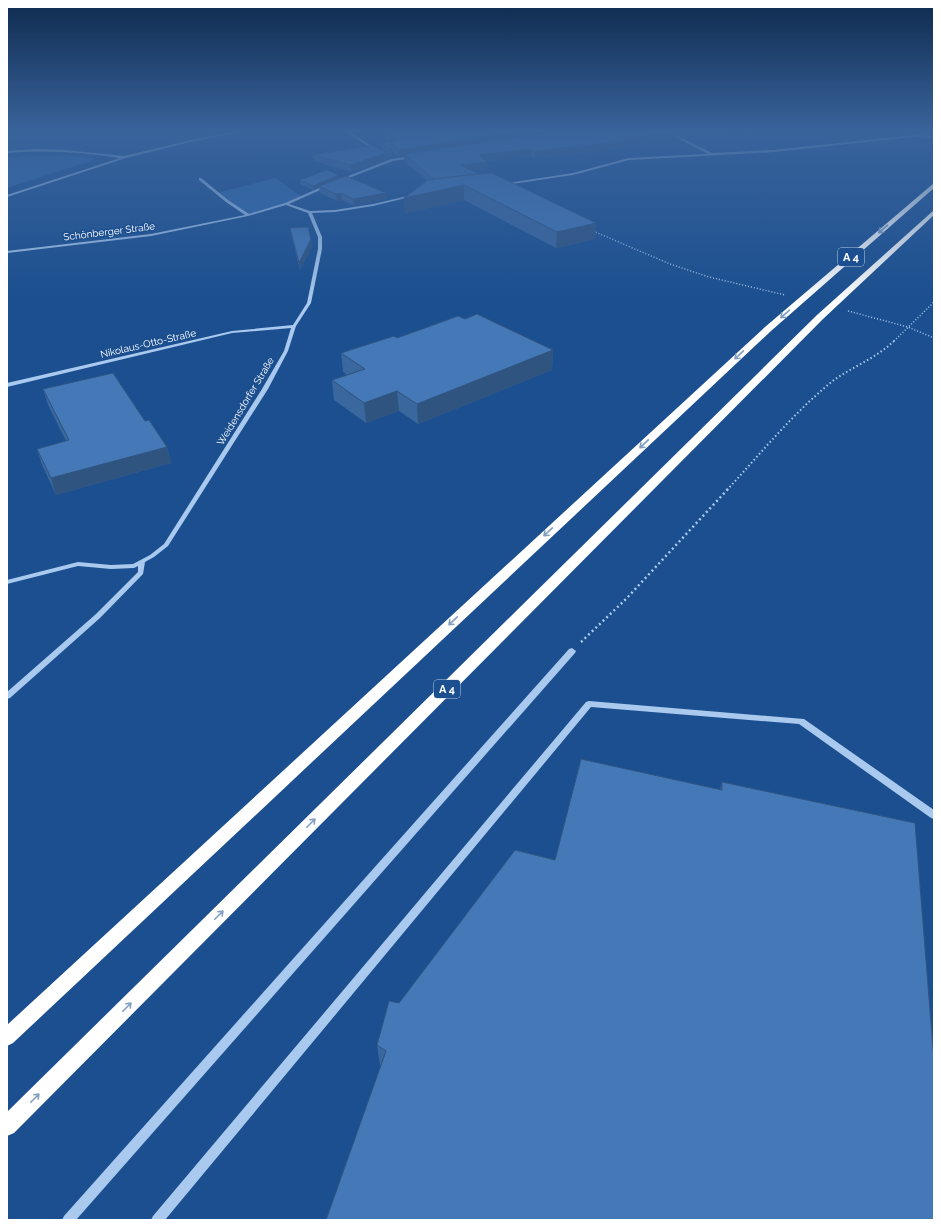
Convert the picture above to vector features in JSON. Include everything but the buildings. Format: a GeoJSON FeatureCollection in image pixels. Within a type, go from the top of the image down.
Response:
{"type":"FeatureCollection","features":[{"type":"Feature","properties":{"kind":"highway","name":"A 4"},"geometry":{"type":"LineString","coordinates":[[7,1037],[762,334],[930,188]]}},
{"type":"Feature","properties":{"kind":"highway","name":"A 4"},"geometry":{"type":"LineString","coordinates":[[7,1126],[820,317],[934,212]]}},
{"type":"Feature","properties":{"kind":"street"},"geometry":{"type":"LineString","coordinates":[[7,196],[30,188]]}},
{"type":"Feature","properties":{"kind":"street"},"geometry":{"type":"LineString","coordinates":[[211,188],[248,215]]}},
{"type":"Feature","properties":{"kind":"street","name":"Schönberger Straße"},"geometry":{"type":"LineString","coordinates":[[7,252],[151,235],[248,215],[286,204],[322,188]]}},
{"type":"Feature","properties":{"kind":"street"},"geometry":{"type":"LineString","coordinates":[[286,204],[310,212],[355,209],[415,195]]}},
{"type":"Feature","properties":{"kind":"street","name":"Weidensdorfer Straße"},"geometry":{"type":"LineString","coordinates":[[142,562],[166,545],[265,390],[286,351],[294,326],[309,303],[320,249],[320,237],[310,212]]}},
{"type":"Feature","properties":{"kind":"street","name":"Nikolaus-Otto-Straße"},"geometry":{"type":"LineString","coordinates":[[7,385],[232,332],[294,326]]}},
{"type":"Feature","properties":{"kind":"street"},"geometry":{"type":"LineString","coordinates":[[7,582],[78,564],[111,567],[134,566],[142,562]]}},
{"type":"Feature","properties":{"kind":"street"},"geometry":{"type":"LineString","coordinates":[[7,696],[98,616],[141,573],[142,562]]}},
{"type":"Feature","properties":{"kind":"street"},"geometry":{"type":"LineString","coordinates":[[68,1220],[572,651]]}},
{"type":"Feature","properties":{"kind":"street"},"geometry":{"type":"LineString","coordinates":[[157,1220],[589,704],[801,721],[934,815]]}},
{"type":"Feature","properties":{"kind":"path"},"geometry":{"type":"LineString","coordinates":[[591,230],[670,264],[709,277],[756,288]]}},
{"type":"Feature","properties":{"kind":"path"},"geometry":{"type":"LineString","coordinates":[[572,651],[626,599],[807,404],[835,380],[887,348],[934,302]]}},
{"type":"Feature","properties":{"kind":"path"},"geometry":{"type":"LineString","coordinates":[[882,319],[908,327],[934,338]]}},
{"type":"Feature","properties":{"kind":"shaded area"},"geometry":{"type":"Polygon","coordinates":[[[236,188],[290,188],[302,197],[286,204],[248,215],[218,193],[236,188]]]}}]}
